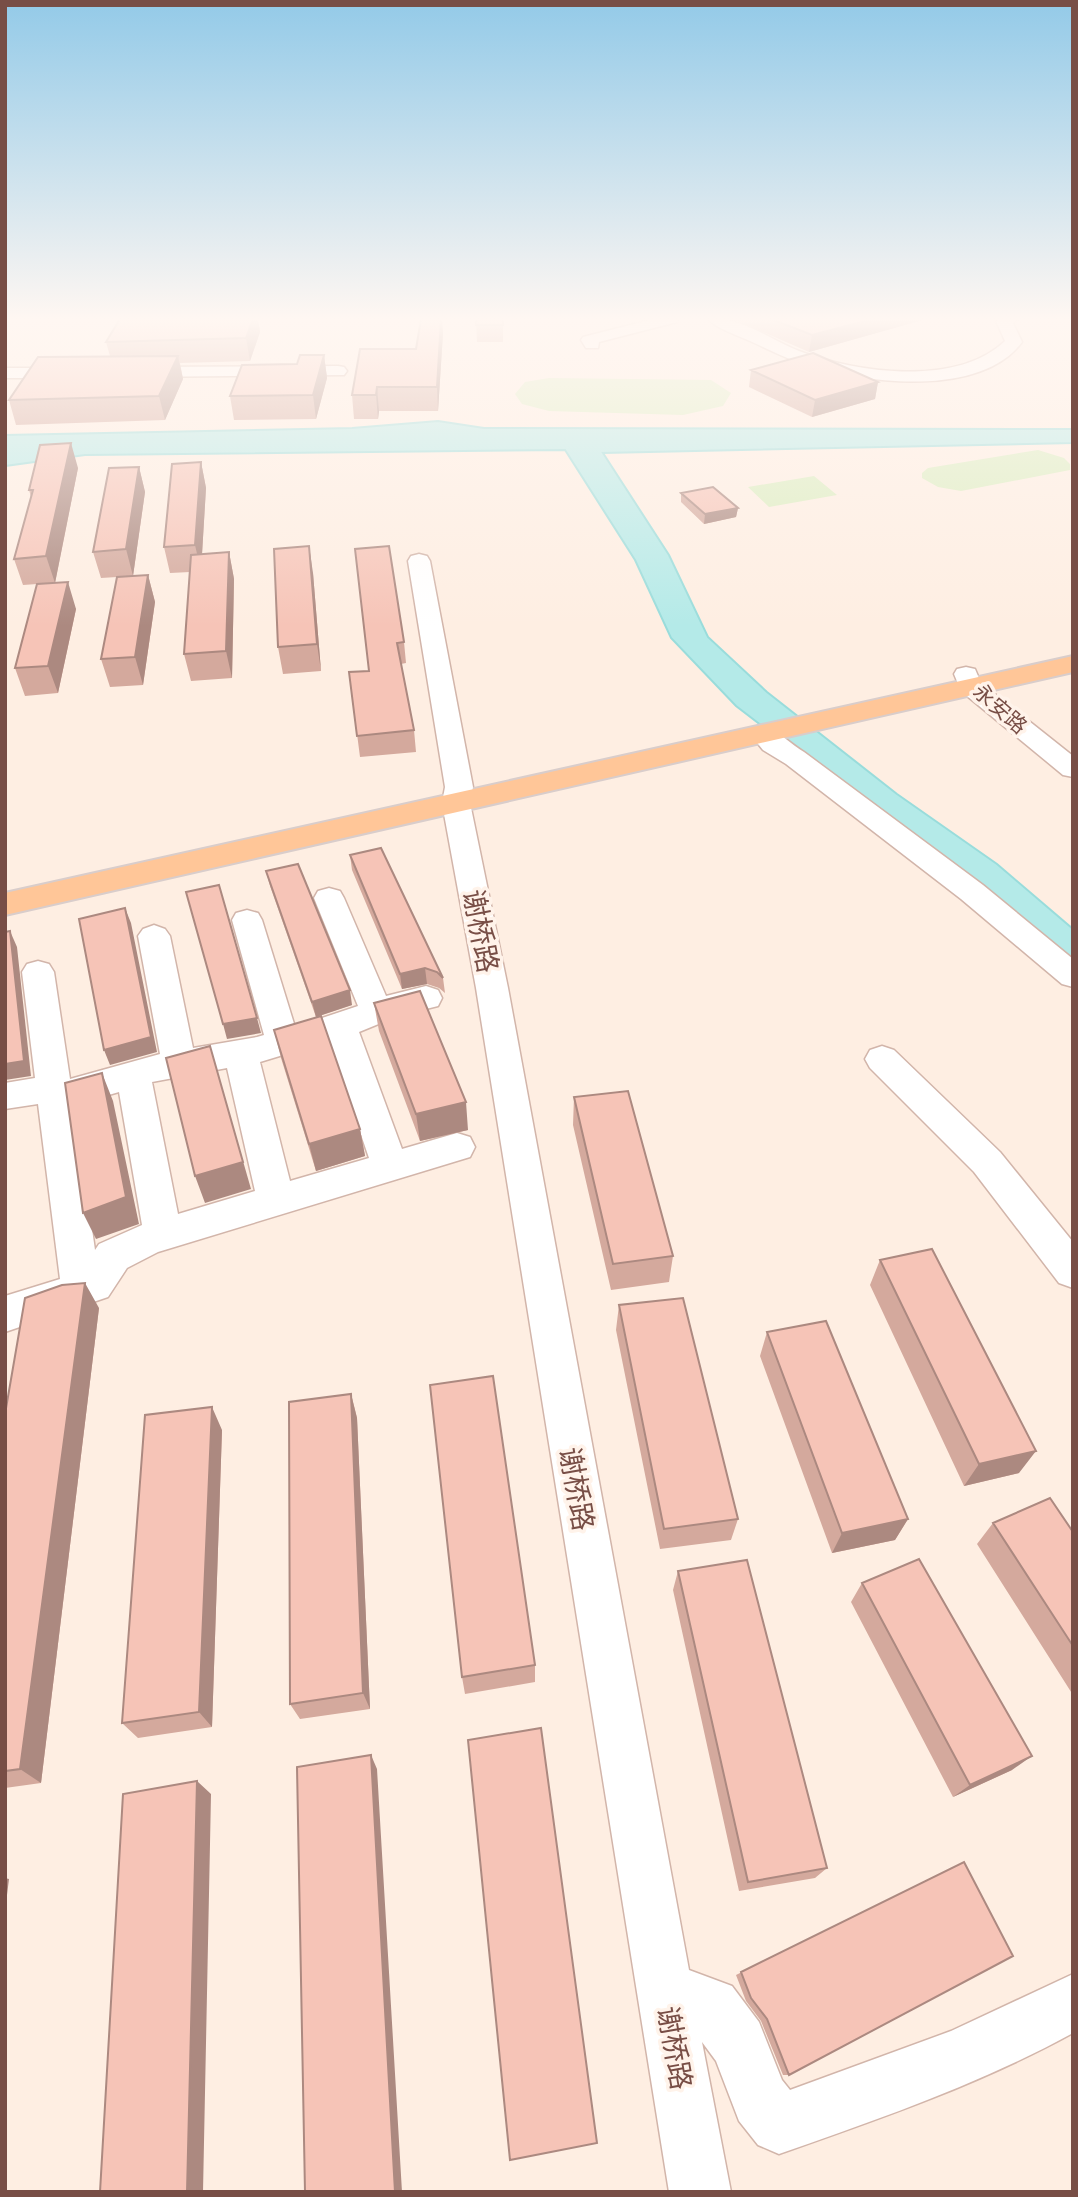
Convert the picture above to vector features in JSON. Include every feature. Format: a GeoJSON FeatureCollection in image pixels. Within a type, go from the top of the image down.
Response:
{"type":"FeatureCollection","features":[{"type":"Feature","properties":{"kind":"main road"},"geometry":{"type":"LineString","coordinates":[[976,681],[1073,650]]}},
{"type":"Feature","properties":{"kind":"main road"},"geometry":{"type":"LineString","coordinates":[[5,904],[458,795],[756,728],[976,681],[1073,664]]}},
{"type":"Feature","properties":{"kind":"main road"},"geometry":{"type":"LineString","coordinates":[[5,887],[458,795]]}},
{"type":"Feature","properties":{"kind":"street","name":"谢桥路"},"geometry":{"type":"LineString","coordinates":[[419,561],[701,2192]]}},
{"type":"Feature","properties":{"kind":"street","name":"永安路"},"geometry":{"type":"LineString","coordinates":[[976,681],[1073,745]]}},
{"type":"Feature","properties":{"kind":"street","name":"永安路"},"geometry":{"type":"LineString","coordinates":[[976,681],[1073,769]]}},
{"type":"Feature","properties":{"kind":"street"},"geometry":{"type":"LineString","coordinates":[[756,728],[772,744],[795,758],[972,892],[1073,976]]}},
{"type":"Feature","properties":{"kind":"street"},"geometry":{"type":"LineString","coordinates":[[329,898],[377,1012]]}},
{"type":"Feature","properties":{"kind":"street"},"geometry":{"type":"LineString","coordinates":[[247,920],[282,1042]]}},
{"type":"Feature","properties":{"kind":"street"},"geometry":{"type":"LineString","coordinates":[[154,936],[179,1064]]}},
{"type":"Feature","properties":{"kind":"street"},"geometry":{"type":"LineString","coordinates":[[38,972],[81,1289]]}},
{"type":"Feature","properties":{"kind":"street"},"geometry":{"type":"LineString","coordinates":[[5,1096],[55,1093],[179,1064],[241,1053],[340,1026],[426,998]]}},
{"type":"Feature","properties":{"kind":"street"},"geometry":{"type":"LineString","coordinates":[[340,1026],[390,1167]]}},
{"type":"Feature","properties":{"kind":"street"},"geometry":{"type":"LineString","coordinates":[[241,1053],[276,1200]]}},
{"type":"Feature","properties":{"kind":"street"},"geometry":{"type":"LineString","coordinates":[[882,1059],[987,1163],[1073,1271]]}},
{"type":"Feature","properties":{"kind":"street"},"geometry":{"type":"LineString","coordinates":[[133,1075],[163,1234]]}},
{"type":"Feature","properties":{"kind":"street"},"geometry":{"type":"LineString","coordinates":[[5,1314],[94,1284],[113,1256],[163,1234],[457,1147]]}},
{"type":"Feature","properties":{"kind":"street"},"geometry":{"type":"LineString","coordinates":[[664,1990],[712,2006],[738,2043],[760,2100],[779,2124],[848,2100],[1021,2031],[1073,2003]]}},
{"type":"Feature","properties":{"kind":"green space"},"geometry":{"type":"Polygon","coordinates":[[[1038,450],[1064,458],[1070,464],[1070,470],[961,491],[938,487],[922,478],[922,473],[928,468],[1038,450]]]}},
{"type":"Feature","properties":{"kind":"green space"},"geometry":{"type":"Polygon","coordinates":[[[814,476],[837,495],[769,507],[748,487],[814,476]]]}},
{"type":"Feature","properties":{"kind":"water"},"geometry":{"type":"Polygon","coordinates":[[[441,422],[484,428],[1073,429],[1073,443],[603,453],[669,555],[708,637],[767,692],[897,794],[997,864],[1073,929],[1073,964],[736,706],[671,638],[635,560],[565,450],[85,455],[5,466],[5,435],[352,428],[441,422]]]}},
{"type":"Feature","properties":{"kind":"building"},"geometry":{"type":"Polygon","coordinates":[[[71,443],[46,556],[14,559],[33,490],[29,490],[40,445],[71,443]]]}},
{"type":"Feature","properties":{"kind":"building"},"geometry":{"type":"Polygon","coordinates":[[[201,462],[195,545],[164,547],[172,464],[201,462]]]}},
{"type":"Feature","properties":{"kind":"building"},"geometry":{"type":"Polygon","coordinates":[[[139,467],[126,549],[93,552],[109,468],[139,467]]]}},
{"type":"Feature","properties":{"kind":"building"},"geometry":{"type":"Polygon","coordinates":[[[713,487],[738,508],[705,514],[681,493],[713,487]]]}},
{"type":"Feature","properties":{"kind":"building"},"geometry":{"type":"Polygon","coordinates":[[[309,546],[317,644],[278,647],[274,549],[309,546]]]}},
{"type":"Feature","properties":{"kind":"building"},"geometry":{"type":"Polygon","coordinates":[[[389,546],[404,642],[397,643],[414,730],[357,736],[349,672],[369,671],[355,549],[389,546]]]}},
{"type":"Feature","properties":{"kind":"building"},"geometry":{"type":"Polygon","coordinates":[[[229,552],[226,651],[184,654],[191,555],[229,552]]]}},
{"type":"Feature","properties":{"kind":"building"},"geometry":{"type":"Polygon","coordinates":[[[148,575],[135,657],[101,659],[117,577],[148,575]]]}},
{"type":"Feature","properties":{"kind":"building"},"geometry":{"type":"Polygon","coordinates":[[[68,582],[48,666],[15,668],[37,584],[68,582]]]}},
{"type":"Feature","properties":{"kind":"building"},"geometry":{"type":"Polygon","coordinates":[[[381,848],[443,978],[437,972],[425,968],[400,974],[350,855],[381,848]]]}},
{"type":"Feature","properties":{"kind":"building"},"geometry":{"type":"Polygon","coordinates":[[[298,864],[350,990],[312,1002],[266,871],[298,864]]]}},
{"type":"Feature","properties":{"kind":"building"},"geometry":{"type":"Polygon","coordinates":[[[219,885],[257,1018],[223,1024],[186,892],[219,885]]]}},
{"type":"Feature","properties":{"kind":"building"},"geometry":{"type":"Polygon","coordinates":[[[125,908],[151,1037],[104,1050],[79,919],[125,908]]]}},
{"type":"Feature","properties":{"kind":"building"},"geometry":{"type":"Polygon","coordinates":[[[10,931],[24,1061],[5,1064],[5,932],[10,931]]]}},
{"type":"Feature","properties":{"kind":"building"},"geometry":{"type":"Polygon","coordinates":[[[420,991],[466,1102],[416,1114],[374,1003],[420,991]]]}},
{"type":"Feature","properties":{"kind":"building"},"geometry":{"type":"Polygon","coordinates":[[[321,1016],[360,1129],[309,1144],[274,1030],[321,1016]]]}},
{"type":"Feature","properties":{"kind":"building"},"geometry":{"type":"Polygon","coordinates":[[[210,1046],[243,1162],[195,1176],[166,1058],[210,1046]]]}},
{"type":"Feature","properties":{"kind":"building"},"geometry":{"type":"Polygon","coordinates":[[[102,1073],[126,1197],[83,1213],[65,1083],[102,1073]]]}},
{"type":"Feature","properties":{"kind":"building"},"geometry":{"type":"Polygon","coordinates":[[[628,1091],[673,1256],[613,1264],[574,1097],[628,1091]]]}},
{"type":"Feature","properties":{"kind":"building"},"geometry":{"type":"Polygon","coordinates":[[[932,1249],[1036,1451],[979,1464],[880,1260],[932,1249]]]}},
{"type":"Feature","properties":{"kind":"building"},"geometry":{"type":"Polygon","coordinates":[[[85,1283],[20,1769],[5,1771],[5,1414],[25,1298],[62,1285],[85,1283]]]}},
{"type":"Feature","properties":{"kind":"building"},"geometry":{"type":"Polygon","coordinates":[[[683,1298],[738,1519],[664,1529],[619,1305],[683,1298]]]}},
{"type":"Feature","properties":{"kind":"building"},"geometry":{"type":"Polygon","coordinates":[[[826,1321],[908,1519],[842,1533],[767,1332],[826,1321]]]}},
{"type":"Feature","properties":{"kind":"building"},"geometry":{"type":"Polygon","coordinates":[[[493,1376],[535,1665],[462,1677],[430,1385],[493,1376]]]}},
{"type":"Feature","properties":{"kind":"building"},"geometry":{"type":"Polygon","coordinates":[[[351,1394],[363,1693],[290,1704],[289,1402],[351,1394]]]}},
{"type":"Feature","properties":{"kind":"building"},"geometry":{"type":"Polygon","coordinates":[[[212,1407],[199,1712],[122,1723],[145,1415],[212,1407]]]}},
{"type":"Feature","properties":{"kind":"building"},"geometry":{"type":"Polygon","coordinates":[[[1050,1498],[1073,1532],[1073,1646],[993,1523],[1050,1498]]]}},
{"type":"Feature","properties":{"kind":"building"},"geometry":{"type":"Polygon","coordinates":[[[919,1559],[1032,1756],[970,1785],[862,1583],[919,1559]]]}},
{"type":"Feature","properties":{"kind":"building"},"geometry":{"type":"Polygon","coordinates":[[[747,1560],[827,1868],[748,1882],[678,1571],[747,1560]]]}},
{"type":"Feature","properties":{"kind":"building"},"geometry":{"type":"Polygon","coordinates":[[[541,1728],[597,2143],[510,2160],[468,1740],[541,1728]]]}},
{"type":"Feature","properties":{"kind":"building"},"geometry":{"type":"Polygon","coordinates":[[[371,1755],[395,2192],[305,2192],[297,1767],[371,1755]]]}},
{"type":"Feature","properties":{"kind":"building"},"geometry":{"type":"Polygon","coordinates":[[[197,1781],[187,2192],[100,2192],[123,1794],[197,1781]]]}},
{"type":"Feature","properties":{"kind":"building"},"geometry":{"type":"Polygon","coordinates":[[[964,1862],[1013,1956],[789,2075],[767,2019],[751,1998],[741,1972],[964,1862]]]}}]}
